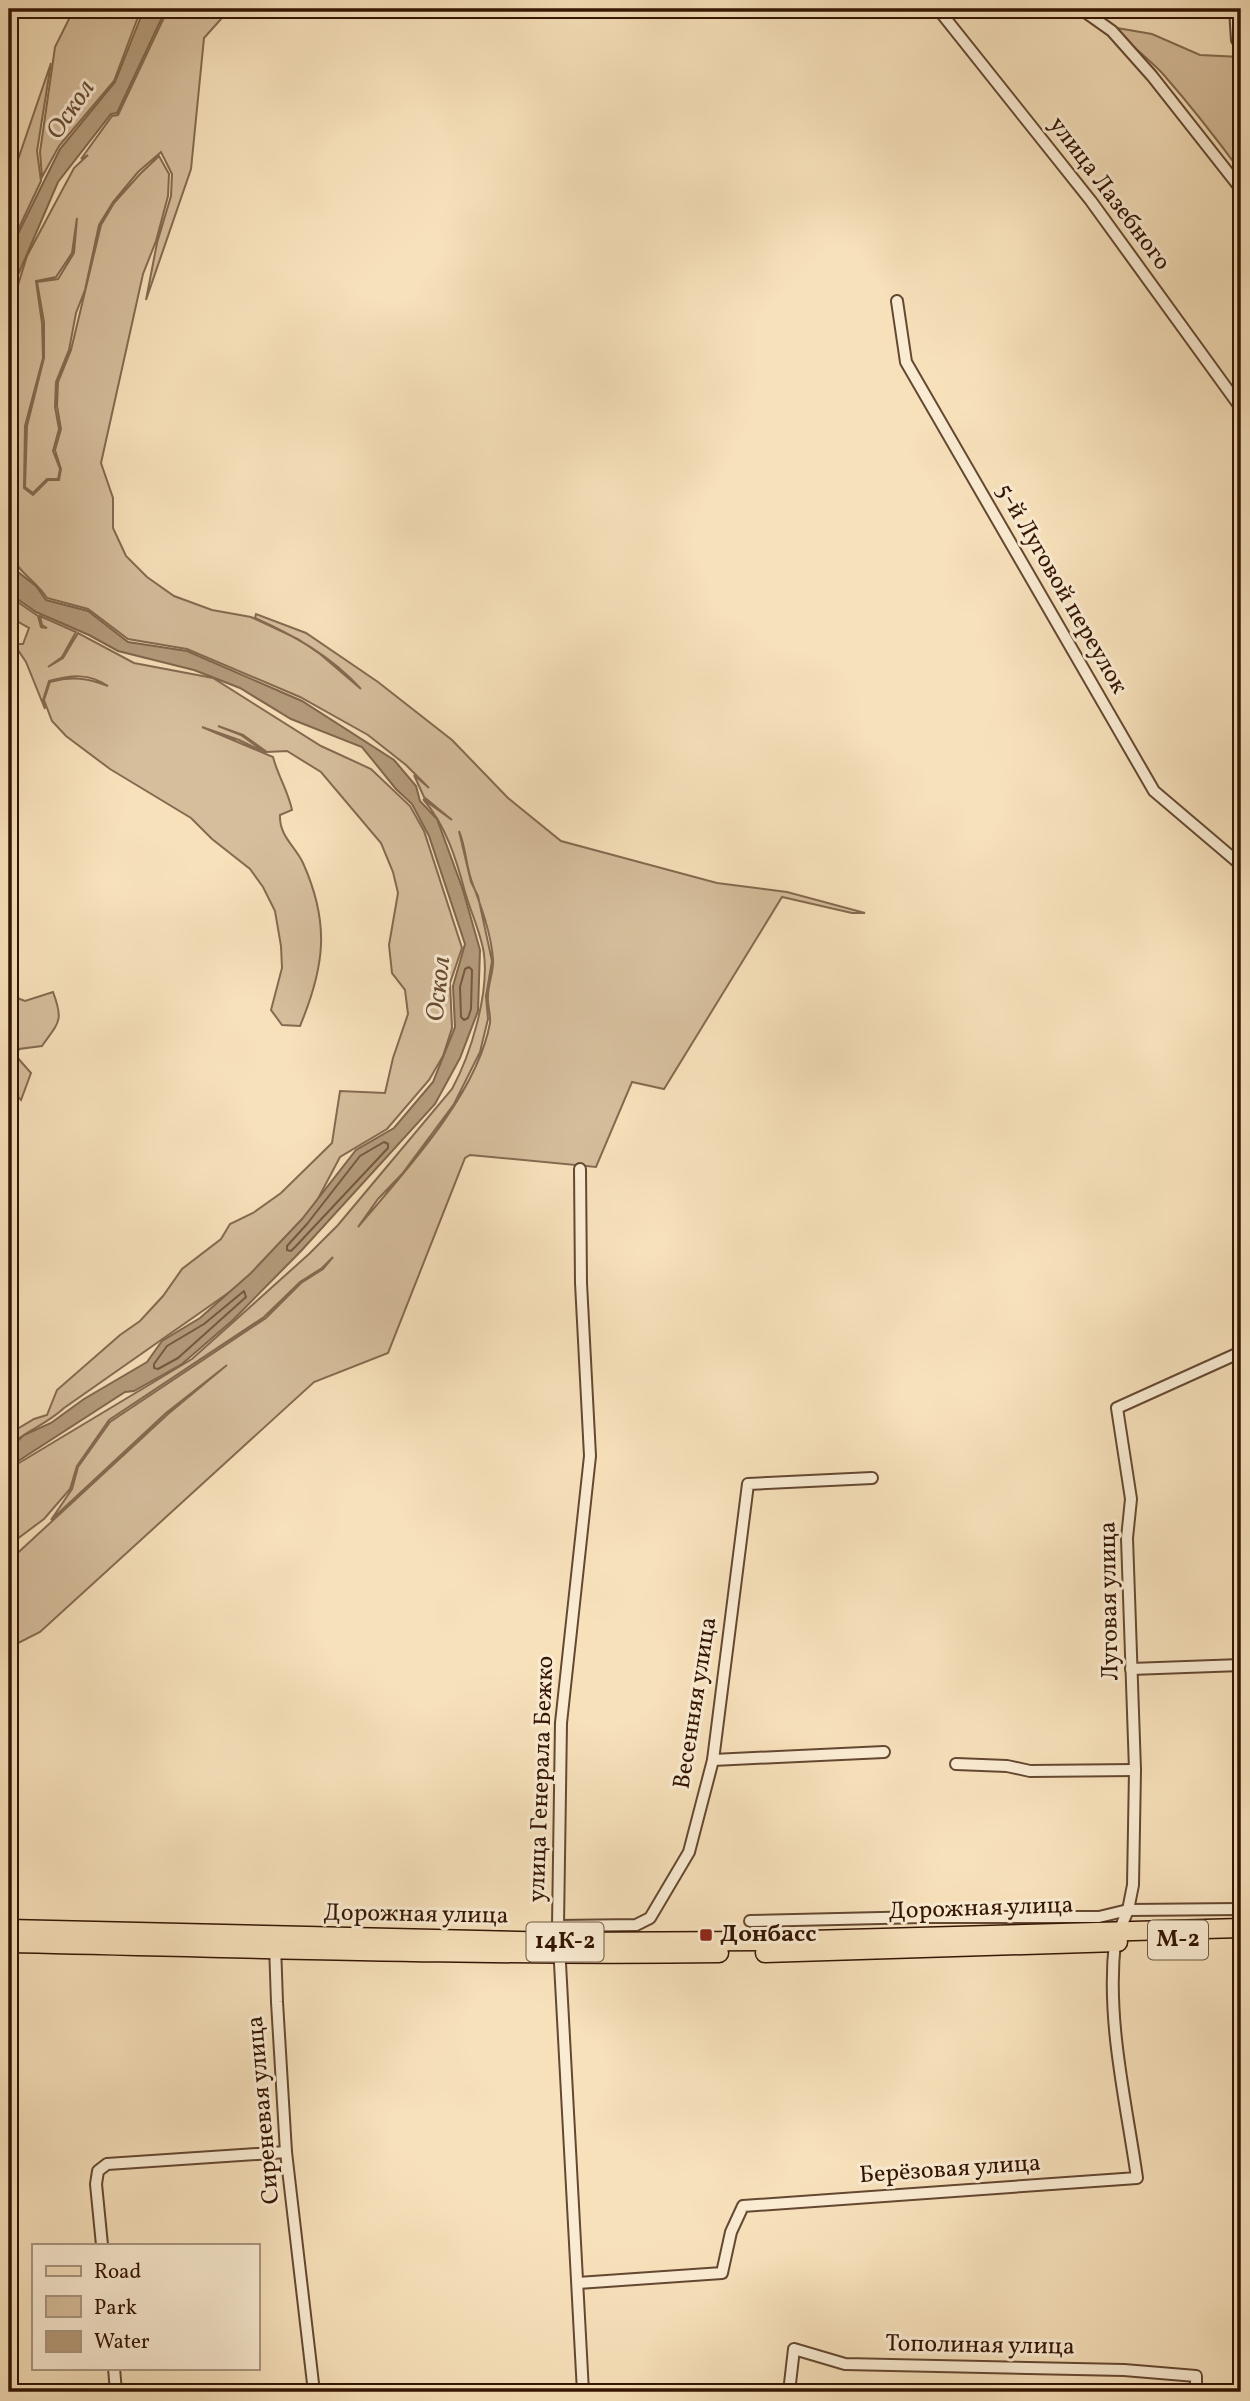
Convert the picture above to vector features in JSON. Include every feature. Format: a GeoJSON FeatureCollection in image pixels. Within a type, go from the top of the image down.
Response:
{"type":"FeatureCollection","features":[{"type":"Feature","properties":{"kind":"main road","name":"Дорожная улица"},"geometry":{"type":"LineString","coordinates":[[1118,1936],[1241,1927]]}},
{"type":"Feature","properties":{"kind":"main road","name":"Дорожная улица"},"geometry":{"type":"LineString","coordinates":[[9,1929],[276,1942]]}},
{"type":"Feature","properties":{"kind":"main road","name":"Дорожная улица"},"geometry":{"type":"LineString","coordinates":[[9,1943],[774,1941],[1118,1936],[1241,1940]]}},
{"type":"Feature","properties":{"kind":"street","name":"улица Лазебного"},"geometry":{"type":"LineString","coordinates":[[938,9],[1092,203],[1241,408]]}},
{"type":"Feature","properties":{"kind":"street"},"geometry":{"type":"LineString","coordinates":[[1081,9],[1112,31],[1152,76],[1241,189]]}},
{"type":"Feature","properties":{"kind":"street"},"geometry":{"type":"LineString","coordinates":[[1235,9],[1237,40]]}},
{"type":"Feature","properties":{"kind":"street","name":"5-й Луговой переулок"},"geometry":{"type":"LineString","coordinates":[[897,301],[906,362],[1154,790],[1241,865]]}},
{"type":"Feature","properties":{"kind":"street","name":"улица Генерала Бежко"},"geometry":{"type":"LineString","coordinates":[[580,1169],[581,1283],[590,1456],[561,1723],[558,1941],[583,2392]]}},
{"type":"Feature","properties":{"kind":"street","name":"Луговая улица"},"geometry":{"type":"LineString","coordinates":[[1118,1936],[1128,1910],[1133,1885],[1135,1770],[1127,1538],[1131,1499],[1117,1408],[1241,1352]]}},
{"type":"Feature","properties":{"kind":"street","name":"Весенняя улица"},"geometry":{"type":"LineString","coordinates":[[558,1941],[636,1925],[650,1918],[689,1852],[713,1760],[748,1484],[872,1478]]}},
{"type":"Feature","properties":{"kind":"street"},"geometry":{"type":"LineString","coordinates":[[1131,1669],[1241,1665]]}},
{"type":"Feature","properties":{"kind":"street"},"geometry":{"type":"LineString","coordinates":[[713,1760],[884,1752]]}},
{"type":"Feature","properties":{"kind":"street"},"geometry":{"type":"LineString","coordinates":[[957,1764],[1007,1766],[1030,1771],[1135,1770]]}},
{"type":"Feature","properties":{"kind":"street","name":"Дорожная улица"},"geometry":{"type":"LineString","coordinates":[[750,1921],[1099,1917],[1128,1910],[1241,1909]]}},
{"type":"Feature","properties":{"kind":"street","name":"Берёзовая улица"},"geometry":{"type":"LineString","coordinates":[[578,2283],[722,2273],[731,2232],[743,2206],[1137,2178],[1115,2027],[1111,1975],[1118,1936]]}},
{"type":"Feature","properties":{"kind":"street","name":"Сиреневая улица"},"geometry":{"type":"LineString","coordinates":[[276,1942],[286,2152],[314,2392]]}},
{"type":"Feature","properties":{"kind":"street"},"geometry":{"type":"LineString","coordinates":[[102,2244],[96,2184],[98,2171],[107,2164],[286,2152]]}},
{"type":"Feature","properties":{"kind":"street","name":"Тополиная улица"},"geometry":{"type":"LineString","coordinates":[[789,2392],[794,2349],[845,2364],[1124,2370],[1195,2376],[1196,2392]]}},
{"type":"Feature","properties":{"kind":"street"},"geometry":{"type":"LineString","coordinates":[[114,2370],[116,2392]]}},
{"type":"Feature","properties":{"kind":"green space"},"geometry":{"type":"Polygon","coordinates":[[[74,9],[141,9],[114,81],[59,146],[42,177],[40,152],[55,47],[74,9]]]}},
{"type":"Feature","properties":{"kind":"green space"},"geometry":{"type":"Polygon","coordinates":[[[168,9],[230,9],[204,38],[191,169],[146,300],[157,243],[171,196],[172,174],[161,152],[138,172],[113,202],[99,225],[69,350],[56,382],[55,407],[59,429],[53,451],[60,469],[58,479],[47,479],[33,493],[25,487],[27,426],[44,358],[44,322],[37,282],[58,279],[74,253],[77,218],[72,253],[56,277],[36,281],[42,323],[43,358],[25,426],[24,488],[33,495],[48,480],[59,480],[61,469],[55,450],[61,429],[57,406],[58,382],[71,350],[101,225],[114,203],[159,156],[169,174],[168,196],[156,241],[143,274],[101,463],[113,498],[113,528],[126,556],[147,577],[174,596],[212,610],[251,617],[291,636],[255,618],[256,614],[306,633],[378,682],[452,740],[508,798],[561,841],[717,883],[787,892],[865,913],[852,913],[782,897],[664,1089],[632,1082],[596,1167],[470,1155],[465,1158],[388,1353],[314,1382],[40,1632],[18,1643],[9,1654],[9,1561],[168,1414],[227,1365],[166,1413],[51,1520],[72,1489],[78,1467],[110,1422],[266,1318],[301,1283],[323,1269],[333,1257],[322,1268],[300,1282],[264,1317],[109,1420],[77,1466],[70,1489],[44,1519],[9,1545],[9,1469],[192,1359],[338,1225],[452,1089],[472,1041],[484,987],[483,946],[458,867],[444,831],[423,799],[452,820],[424,797],[414,775],[429,788],[406,765],[368,735],[300,697],[187,649],[128,639],[88,609],[47,598],[11,554],[9,314],[27,256],[74,168],[88,155],[81,159],[112,116],[118,115],[168,9]],[[321,655],[361,689],[349,677],[321,655]],[[459,831],[471,882],[475,890],[470,876],[459,831]],[[479,902],[492,961],[486,996],[488,1019],[480,1052],[454,1104],[358,1227],[417,1157],[437,1131],[455,1104],[483,1050],[490,1023],[488,996],[493,964],[490,939],[479,902]]]}},
{"type":"Feature","properties":{"kind":"green space"},"geometry":{"type":"Polygon","coordinates":[[[1117,28],[1152,34],[1200,55],[1241,57],[1241,172],[1173,86],[1117,28]]]}},
{"type":"Feature","properties":{"kind":"green space"},"geometry":{"type":"Polygon","coordinates":[[[51,63],[37,151],[41,181],[9,249],[9,186],[51,63]]]}},
{"type":"Feature","properties":{"kind":"green space"},"geometry":{"type":"Polygon","coordinates":[[[9,596],[38,616],[41,627],[47,628],[42,625],[40,616],[76,632],[62,657],[48,667],[63,658],[78,633],[134,663],[213,678],[321,746],[371,769],[410,806],[424,831],[462,948],[450,983],[452,1028],[443,1056],[429,1080],[387,1129],[340,1157],[311,1212],[241,1284],[9,1446],[9,1434],[34,1419],[47,1415],[57,1390],[140,1321],[163,1296],[182,1269],[221,1239],[230,1224],[253,1213],[281,1193],[332,1143],[340,1091],[385,1093],[393,1058],[408,1014],[405,990],[392,973],[389,945],[398,893],[393,872],[381,843],[321,772],[287,751],[267,752],[243,735],[218,726],[241,735],[266,753],[202,727],[273,757],[292,810],[280,815],[280,822],[312,885],[321,925],[321,945],[315,984],[300,1026],[282,1025],[271,1010],[282,968],[281,946],[275,911],[263,887],[250,869],[212,839],[191,818],[110,769],[66,736],[52,721],[44,700],[50,682],[80,679],[108,686],[80,676],[49,681],[43,700],[45,709],[26,662],[14,644],[23,644],[29,628],[15,620],[9,596]]]}},
{"type":"Feature","properties":{"kind":"green space"},"geometry":{"type":"Polygon","coordinates":[[[53,992],[59,1016],[56,1026],[42,1046],[19,1049],[16,1056],[31,1073],[21,1100],[9,1088],[9,995],[25,1001],[53,992]]]}},
{"type":"Feature","properties":{"kind":"water"},"geometry":{"type":"Polygon","coordinates":[[[144,9],[166,9],[117,113],[111,114],[58,182],[9,296],[9,252],[60,149],[115,82],[144,9]]]}},
{"type":"Feature","properties":{"kind":"water"},"geometry":{"type":"Polygon","coordinates":[[[9,554],[18,572],[36,586],[46,600],[88,611],[128,642],[187,651],[302,701],[394,760],[416,786],[420,801],[437,819],[463,890],[480,950],[478,1011],[460,1058],[435,1104],[301,1251],[233,1320],[182,1364],[134,1391],[125,1392],[9,1467],[9,1449],[24,1435],[51,1423],[84,1399],[147,1362],[162,1341],[200,1318],[251,1273],[302,1219],[356,1150],[394,1128],[433,1082],[455,1027],[453,986],[465,944],[429,836],[412,804],[396,789],[362,747],[291,719],[240,688],[194,670],[118,651],[36,612],[9,593],[9,554]]]}},
{"type":"Feature","properties":{"kind":"place","name":"Донбасс"},"geometry":{"type":"Point","coordinates":[706,1935]}},
{"type":"Feature","properties":{"kind":"water label","name":"Оскол"},"geometry":{"type":"Point","coordinates":[71,110]}},
{"type":"Feature","properties":{"kind":"water label","name":"Оскол"},"geometry":{"type":"Point","coordinates":[439,989]}}]}
